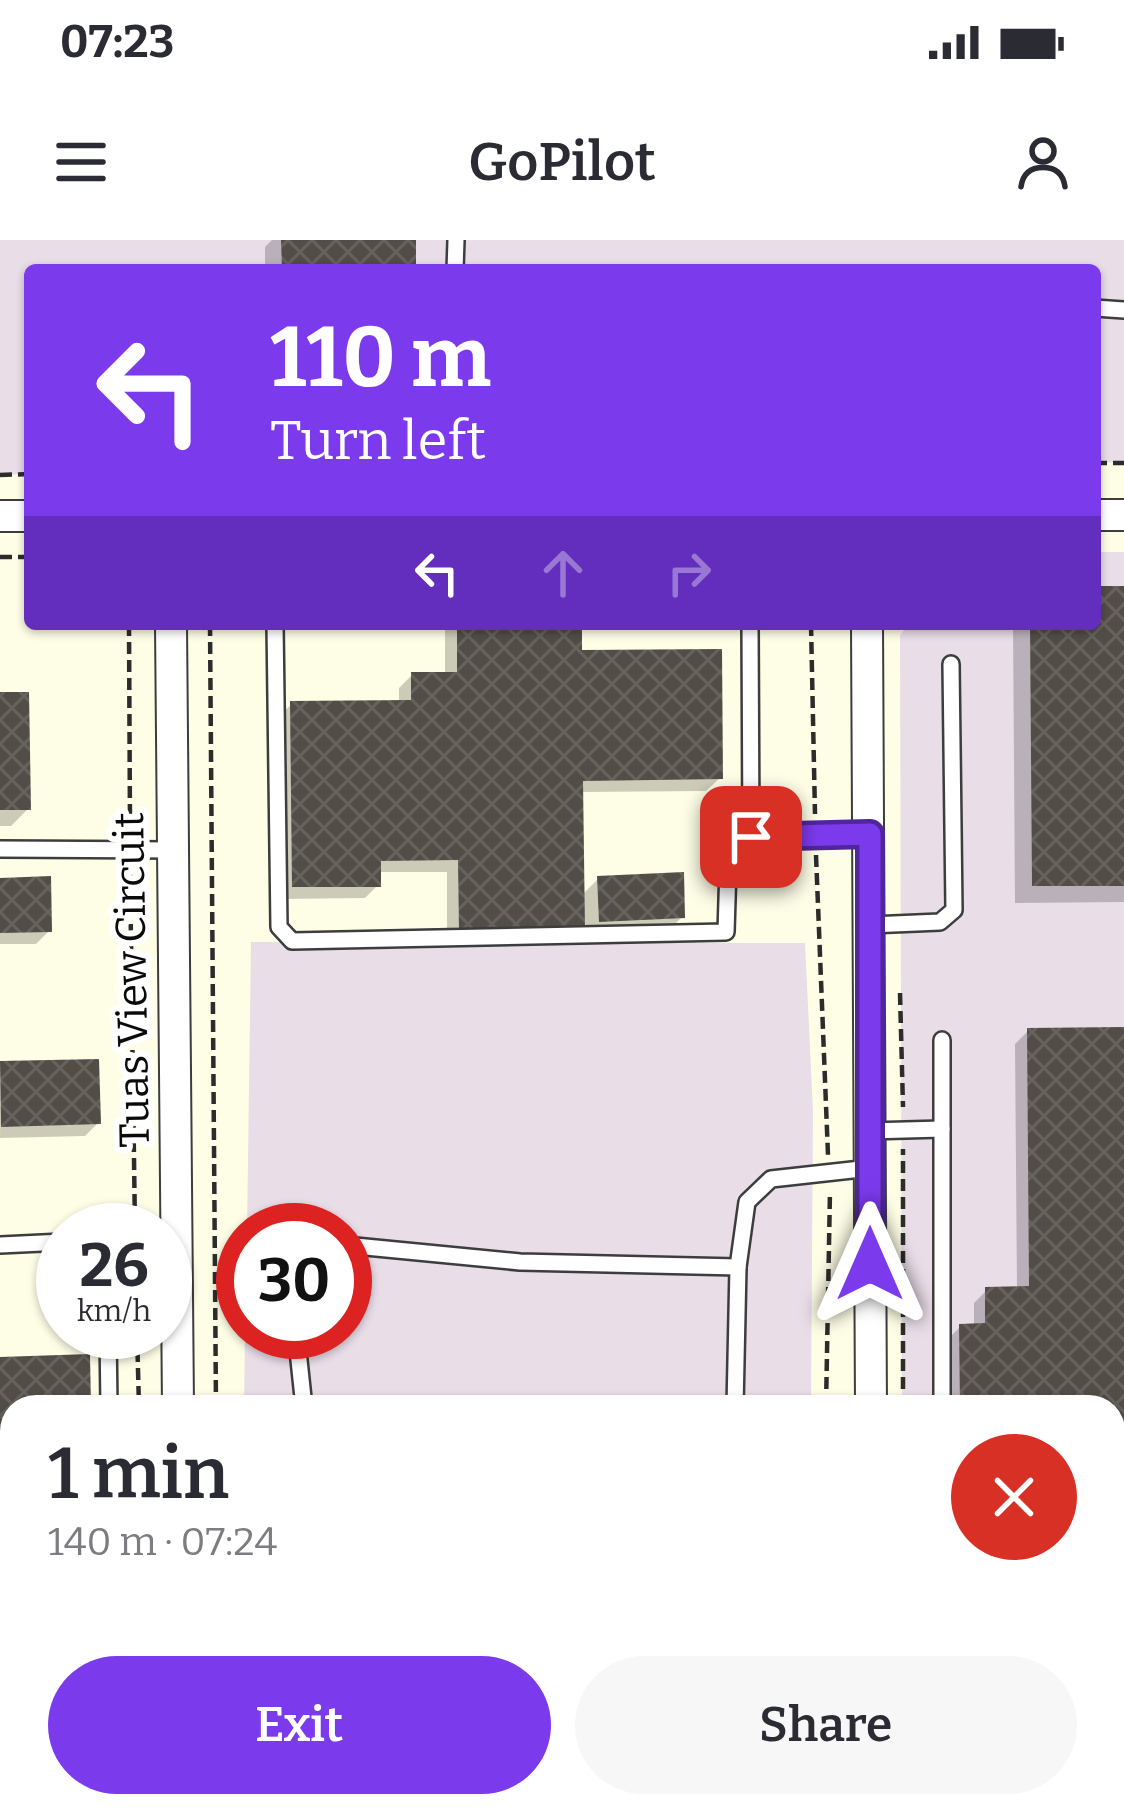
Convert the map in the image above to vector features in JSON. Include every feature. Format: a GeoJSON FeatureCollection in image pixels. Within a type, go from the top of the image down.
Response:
{"type":"FeatureCollection","features":[{"type":"Feature","properties":{"kind":"street","name":"Tuas View Circuit"},"geometry":{"type":"LineString","coordinates":[[171,630],[178,1395]]}},
{"type":"Feature","properties":{"kind":"street"},"geometry":{"type":"LineString","coordinates":[[867,630],[871,1395]]}},
{"type":"Feature","properties":{"kind":"lane"},"geometry":{"type":"LineString","coordinates":[[275,630],[279,927],[286,939],[723,934],[728,928],[728,866],[751,837],[749,630]]}},
{"type":"Feature","properties":{"kind":"lane"},"geometry":{"type":"LineString","coordinates":[[870,925],[940,922],[954,910],[952,664]]}},
{"type":"Feature","properties":{"kind":"lane"},"geometry":{"type":"LineString","coordinates":[[751,837],[870,834]]}},
{"type":"Feature","properties":{"kind":"lane"},"geometry":{"type":"LineString","coordinates":[[0,849],[173,850]]}},
{"type":"Feature","properties":{"kind":"lane"},"geometry":{"type":"LineString","coordinates":[[942,1040],[942,1395]]}},
{"type":"Feature","properties":{"kind":"lane"},"geometry":{"type":"LineString","coordinates":[[869,1131],[942,1129]]}},
{"type":"Feature","properties":{"kind":"lane"},"geometry":{"type":"LineString","coordinates":[[735,1395],[738,1267],[747,1202],[771,1179],[870,1168]]}},
{"type":"Feature","properties":{"kind":"lane"},"geometry":{"type":"LineString","coordinates":[[0,1245],[36,1243]]}},
{"type":"Feature","properties":{"kind":"lane"},"geometry":{"type":"LineString","coordinates":[[372,1248],[520,1262],[738,1267]]}},
{"type":"Feature","properties":{"kind":"lane"},"geometry":{"type":"LineString","coordinates":[[108,1359],[109,1395]]}},
{"type":"Feature","properties":{"kind":"lane"},"geometry":{"type":"LineString","coordinates":[[299,1359],[303,1395]]}},
{"type":"Feature","properties":{"kind":"path"},"geometry":{"type":"LineString","coordinates":[[129,630],[135,1203]]}},
{"type":"Feature","properties":{"kind":"path"},"geometry":{"type":"LineString","coordinates":[[211,630],[216,1395]]}},
{"type":"Feature","properties":{"kind":"path"},"geometry":{"type":"LineString","coordinates":[[812,630],[829,1173],[826,1395]]}},
{"type":"Feature","properties":{"kind":"path"},"geometry":{"type":"LineString","coordinates":[[903,1287],[903,1395]]}},
{"type":"Feature","properties":{"kind":"path"},"geometry":{"type":"LineString","coordinates":[[138,1359],[139,1395]]}},
{"type":"Feature","properties":{"kind":"shaded area"},"geometry":{"type":"Polygon","coordinates":[[[0,240],[1124,240],[1124,462],[1101,463],[1101,264],[24,264],[24,474],[0,475],[0,240]]]}},
{"type":"Feature","properties":{"kind":"shaded area"},"geometry":{"type":"Polygon","coordinates":[[[1101,552],[1124,552],[1124,1395],[902,1395],[900,635],[904,630],[1101,630],[1101,552]]]}},
{"type":"Feature","properties":{"kind":"shaded area"},"geometry":{"type":"Polygon","coordinates":[[[251,942],[805,943],[813,1111],[811,1395],[244,1395],[245,1359],[372,1359],[372,1203],[247,1203],[251,942]]]}},
{"type":"Feature","properties":{"kind":"building"},"geometry":{"type":"Polygon","coordinates":[[[281,240],[416,240],[416,264],[282,264],[281,240]]]}},
{"type":"Feature","properties":{"kind":"building"},"geometry":{"type":"Polygon","coordinates":[[[1101,586],[1124,586],[1124,886],[1032,886],[1030,630],[1101,630],[1101,586]]]}},
{"type":"Feature","properties":{"kind":"building"},"geometry":{"type":"Polygon","coordinates":[[[457,630],[582,630],[582,650],[722,649],[723,779],[583,781],[585,930],[459,931],[458,860],[381,861],[381,887],[292,887],[290,701],[411,700],[411,672],[457,672],[457,630]]]}},
{"type":"Feature","properties":{"kind":"building"},"geometry":{"type":"Polygon","coordinates":[[[0,692],[29,692],[31,810],[0,810],[0,692]]]}},
{"type":"Feature","properties":{"kind":"building"},"geometry":{"type":"Polygon","coordinates":[[[684,872],[685,918],[599,922],[597,876],[684,872]]]}},
{"type":"Feature","properties":{"kind":"building"},"geometry":{"type":"Polygon","coordinates":[[[51,876],[52,932],[0,933],[0,878],[51,876]]]}},
{"type":"Feature","properties":{"kind":"building"},"geometry":{"type":"Polygon","coordinates":[[[1124,1027],[1124,1395],[960,1395],[959,1324],[985,1323],[985,1287],[1029,1286],[1027,1028],[1124,1027]]]}},
{"type":"Feature","properties":{"kind":"building"},"geometry":{"type":"Polygon","coordinates":[[[99,1059],[101,1124],[1,1127],[0,1061],[99,1059]]]}},
{"type":"Feature","properties":{"kind":"building"},"geometry":{"type":"Polygon","coordinates":[[[0,1357],[90,1359],[91,1395],[0,1395],[0,1357]]]}},
{"type":"Feature","properties":{"kind":"route"},"geometry":{"type":"LineString","coordinates":[[751,837],[870,834],[870,1264]]}}]}
